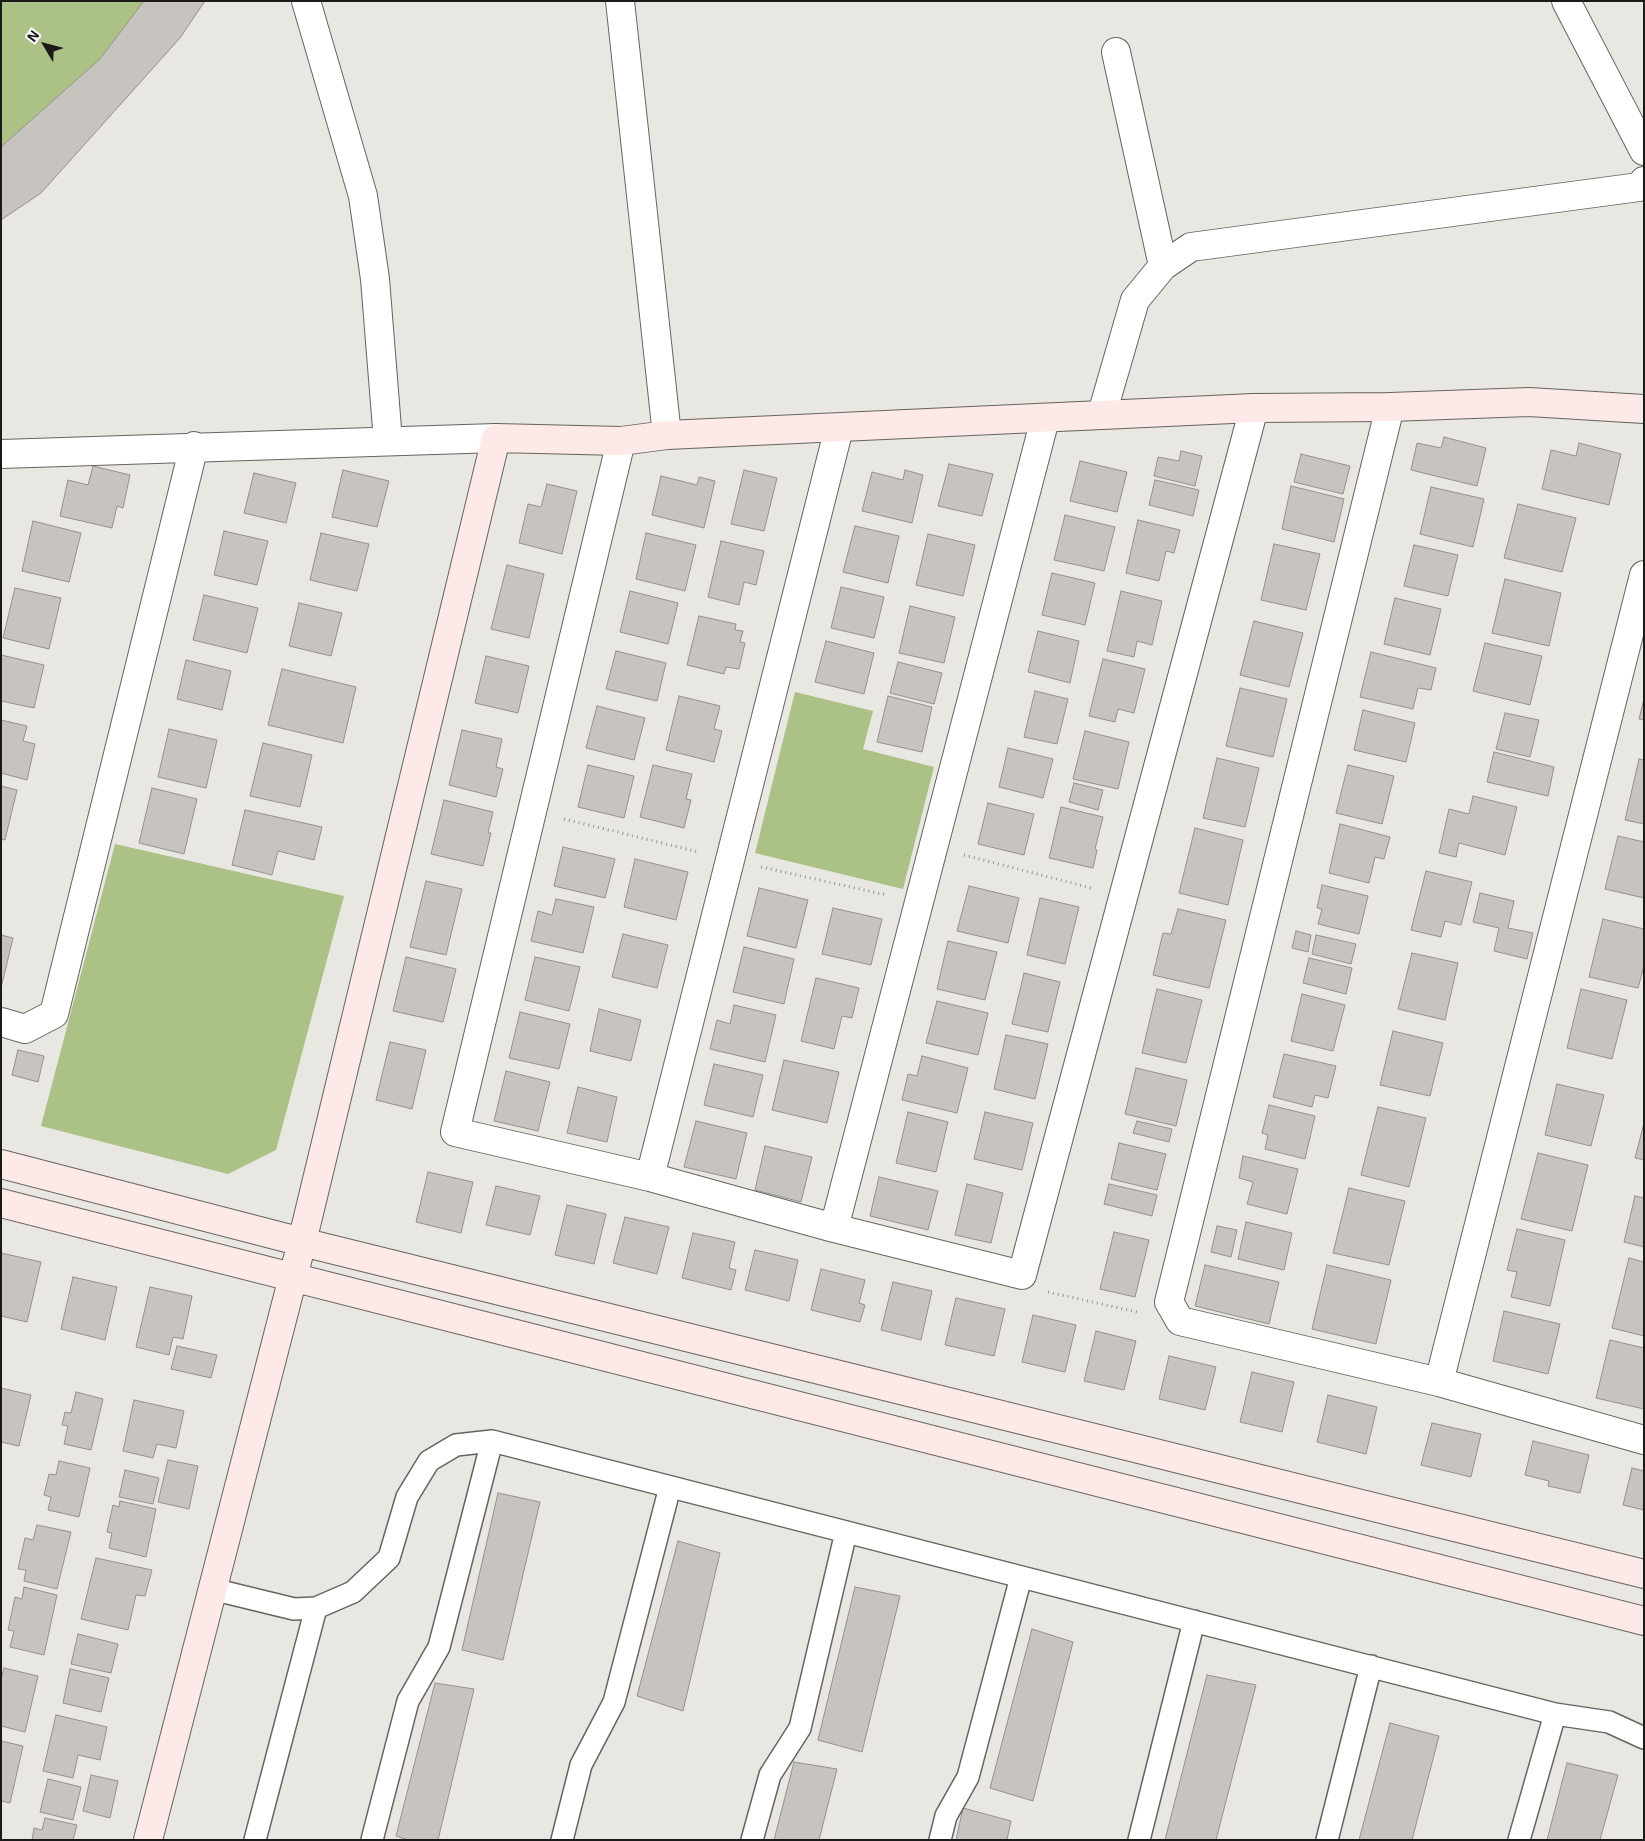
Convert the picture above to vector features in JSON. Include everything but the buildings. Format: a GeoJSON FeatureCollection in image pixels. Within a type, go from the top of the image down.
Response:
{"type":"FeatureCollection","features":[{"type":"Feature","properties":{"kind":"street"},"geometry":{"type":"LineString","coordinates":[[306,1],[363,196],[375,279],[388,441]]}},
{"type":"Feature","properties":{"kind":"street"},"geometry":{"type":"LineString","coordinates":[[620,1],[667,435]]}},
{"type":"Feature","properties":{"kind":"street"},"geometry":{"type":"LineString","coordinates":[[1566,1],[1644,151]]}},
{"type":"Feature","properties":{"kind":"street"},"geometry":{"type":"LineString","coordinates":[[1116,52],[1163,266]]}},
{"type":"Feature","properties":{"kind":"street"},"geometry":{"type":"LineString","coordinates":[[1102,414],[1135,300],[1163,266],[1191,247],[1639,187],[1644,180]]}},
{"type":"Feature","properties":{"kind":"street"},"geometry":{"type":"LineString","coordinates":[[1,454],[194,446],[496,438],[621,441],[667,435],[1254,408],[1390,407],[1529,402],[1644,409]]}},
{"type":"Feature","properties":{"kind":"street"},"geometry":{"type":"LineString","coordinates":[[1390,407],[1169,1302],[1180,1321],[1439,1382],[1644,1440]]}},
{"type":"Feature","properties":{"kind":"street"},"geometry":{"type":"LineString","coordinates":[[621,441],[455,1132],[650,1177],[834,1228],[1022,1275],[1254,408]]}},
{"type":"Feature","properties":{"kind":"street"},"geometry":{"type":"LineString","coordinates":[[834,1228],[1045,418]]}},
{"type":"Feature","properties":{"kind":"street"},"geometry":{"type":"LineString","coordinates":[[650,1177],[839,428]]}},
{"type":"Feature","properties":{"kind":"street"},"geometry":{"type":"LineString","coordinates":[[148,1840],[302,1242],[496,438]]}},
{"type":"Feature","properties":{"kind":"street"},"geometry":{"type":"LineString","coordinates":[[1,1022],[25,1029],[54,1014],[194,446]]}},
{"type":"Feature","properties":{"kind":"street"},"geometry":{"type":"LineString","coordinates":[[1439,1382],[1644,575]]}},
{"type":"Feature","properties":{"kind":"street"},"geometry":{"type":"LineString","coordinates":[[1,1164],[302,1242],[1644,1574]]}},
{"type":"Feature","properties":{"kind":"street"},"geometry":{"type":"LineString","coordinates":[[1,1203],[1644,1621]]}},
{"type":"Feature","properties":{"kind":"lane"},"geometry":{"type":"LineString","coordinates":[[212,1589],[294,1610],[316,1608],[353,1592],[389,1558],[407,1497],[429,1461],[456,1445],[492,1441],[1555,1714],[1609,1722],[1644,1738]]}},
{"type":"Feature","properties":{"kind":"lane"},"geometry":{"type":"LineString","coordinates":[[372,1840],[408,1701],[439,1647],[492,1441]]}},
{"type":"Feature","properties":{"kind":"lane"},"geometry":{"type":"LineString","coordinates":[[562,1840],[581,1765],[614,1702],[670,1487]]}},
{"type":"Feature","properties":{"kind":"lane"},"geometry":{"type":"LineString","coordinates":[[752,1840],[770,1775],[800,1728],[846,1532]]}},
{"type":"Feature","properties":{"kind":"lane"},"geometry":{"type":"LineString","coordinates":[[940,1840],[946,1816],[968,1777],[1021,1577]]}},
{"type":"Feature","properties":{"kind":"lane"},"geometry":{"type":"LineString","coordinates":[[255,1840],[316,1608]]}},
{"type":"Feature","properties":{"kind":"lane"},"geometry":{"type":"LineString","coordinates":[[1139,1840],[1194,1621]]}},
{"type":"Feature","properties":{"kind":"lane"},"geometry":{"type":"LineString","coordinates":[[1327,1840],[1371,1666]]}},
{"type":"Feature","properties":{"kind":"lane"},"geometry":{"type":"LineString","coordinates":[[1519,1840],[1555,1714]]}},
{"type":"Feature","properties":{"kind":"path"},"geometry":{"type":"LineString","coordinates":[[934,848],[1123,896]]}},
{"type":"Feature","properties":{"kind":"path"},"geometry":{"type":"LineString","coordinates":[[1022,1275],[1043,1291],[1180,1321]]}},
{"type":"Feature","properties":{"kind":"green space"},"geometry":{"type":"Polygon","coordinates":[[[1,1],[144,1],[100,59],[1,147],[1,1]]]}},
{"type":"Feature","properties":{"kind":"green space"},"geometry":{"type":"Polygon","coordinates":[[[795,692],[873,711],[863,749],[934,767],[903,889],[755,853],[795,692]]]}},
{"type":"Feature","properties":{"kind":"green space"},"geometry":{"type":"Polygon","coordinates":[[[115,844],[344,896],[276,1150],[228,1174],[41,1126],[115,844]]]}}]}
